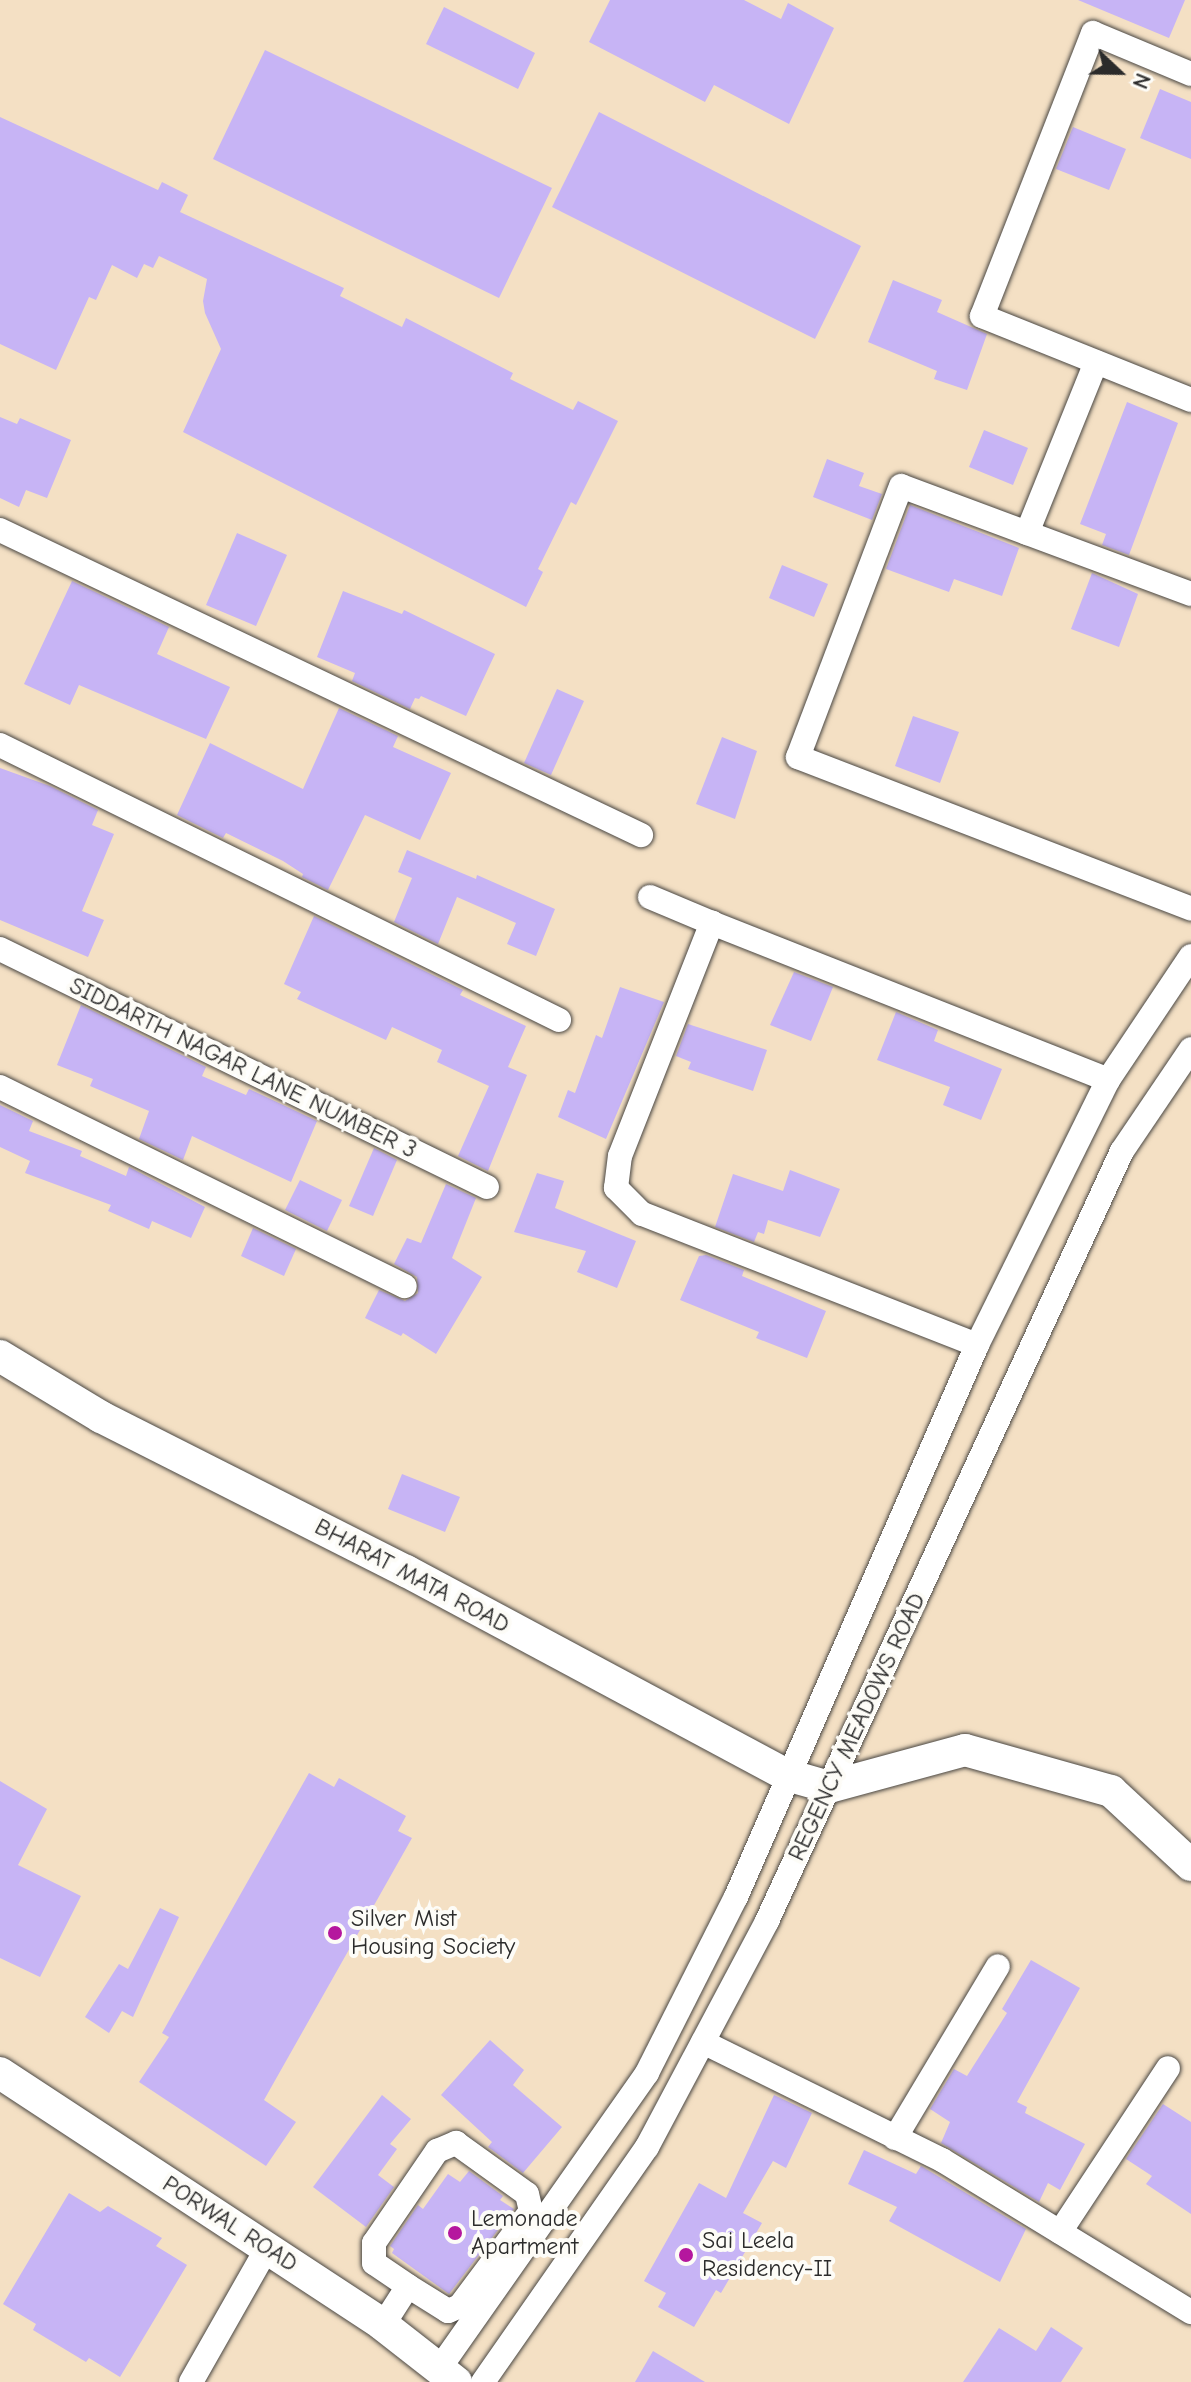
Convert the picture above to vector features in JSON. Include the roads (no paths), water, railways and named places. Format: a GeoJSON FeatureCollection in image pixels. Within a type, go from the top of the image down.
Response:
{"type":"FeatureCollection","features":[{"type":"Feature","properties":{"kind":"street"},"geometry":{"type":"LineString","coordinates":[[1191,74],[1093,33],[982,316],[1191,400]]}},
{"type":"Feature","properties":{"kind":"street"},"geometry":{"type":"LineString","coordinates":[[1027,533],[1096,362]]}},
{"type":"Feature","properties":{"kind":"street"},"geometry":{"type":"LineString","coordinates":[[1191,594],[901,486],[798,757],[1191,909]]}},
{"type":"Feature","properties":{"kind":"street"},"geometry":{"type":"LineString","coordinates":[[0,530],[641,835]]}},
{"type":"Feature","properties":{"kind":"street"},"geometry":{"type":"LineString","coordinates":[[0,745],[559,1020]]}},
{"type":"Feature","properties":{"kind":"street"},"geometry":{"type":"LineString","coordinates":[[650,897],[1108,1080]]}},
{"type":"Feature","properties":{"kind":"street"},"geometry":{"type":"LineString","coordinates":[[712,923],[620,1156],[616,1188],[642,1214],[977,1345]]}},
{"type":"Feature","properties":{"kind":"street","name":"SIDDARTH NAGAR LANE NUMBER 3"},"geometry":{"type":"LineString","coordinates":[[0,949],[487,1187]]}},
{"type":"Feature","properties":{"kind":"street"},"geometry":{"type":"LineString","coordinates":[[447,2375],[647,2073],[736,1897],[977,1345],[1108,1080],[1191,956]]}},
{"type":"Feature","properties":{"kind":"street","name":"REGENCY MEADOWS ROAD"},"geometry":{"type":"LineString","coordinates":[[483,2382],[647,2147],[703,2042],[767,1921],[1122,1151],[1191,1049]]}},
{"type":"Feature","properties":{"kind":"street"},"geometry":{"type":"LineString","coordinates":[[0,1087],[405,1286]]}},
{"type":"Feature","properties":{"kind":"street","name":"BHARAT MATA ROAD"},"geometry":{"type":"LineString","coordinates":[[0,1356],[101,1417],[406,1571],[787,1775],[829,1787]]}},
{"type":"Feature","properties":{"kind":"street"},"geometry":{"type":"LineString","coordinates":[[829,1787],[965,1750],[1111,1791],[1191,1865]]}},
{"type":"Feature","properties":{"kind":"street"},"geometry":{"type":"LineString","coordinates":[[895,2138],[998,1966]]}},
{"type":"Feature","properties":{"kind":"street"},"geometry":{"type":"LineString","coordinates":[[703,2042],[942,2160],[1191,2312]]}},
{"type":"Feature","properties":{"kind":"street"},"geometry":{"type":"LineString","coordinates":[[1060,2232],[1168,2068]]}},
{"type":"Feature","properties":{"kind":"street","name":"PORWAL ROAD"},"geometry":{"type":"LineString","coordinates":[[0,2073],[383,2325],[447,2375]]}},
{"type":"Feature","properties":{"kind":"street"},"geometry":{"type":"LineString","coordinates":[[456,2143],[527,2194],[531,2211],[460,2306],[448,2311],[408,2286],[374,2263],[374,2243],[437,2151],[456,2143]]}},
{"type":"Feature","properties":{"kind":"street"},"geometry":{"type":"LineString","coordinates":[[191,2382],[267,2248]]}},
{"type":"Feature","properties":{"kind":"street"},"geometry":{"type":"LineString","coordinates":[[383,2325],[408,2286]]}},
{"type":"Feature","properties":{"kind":"place","name":"Silver Mist Housing Society"},"geometry":{"type":"Point","coordinates":[335,1933]}},
{"type":"Feature","properties":{"kind":"place","name":"Lemonade Apartment"},"geometry":{"type":"Point","coordinates":[455,2233]}},
{"type":"Feature","properties":{"kind":"place","name":"Sai Leela Residency-II"},"geometry":{"type":"Point","coordinates":[686,2255]}}]}
